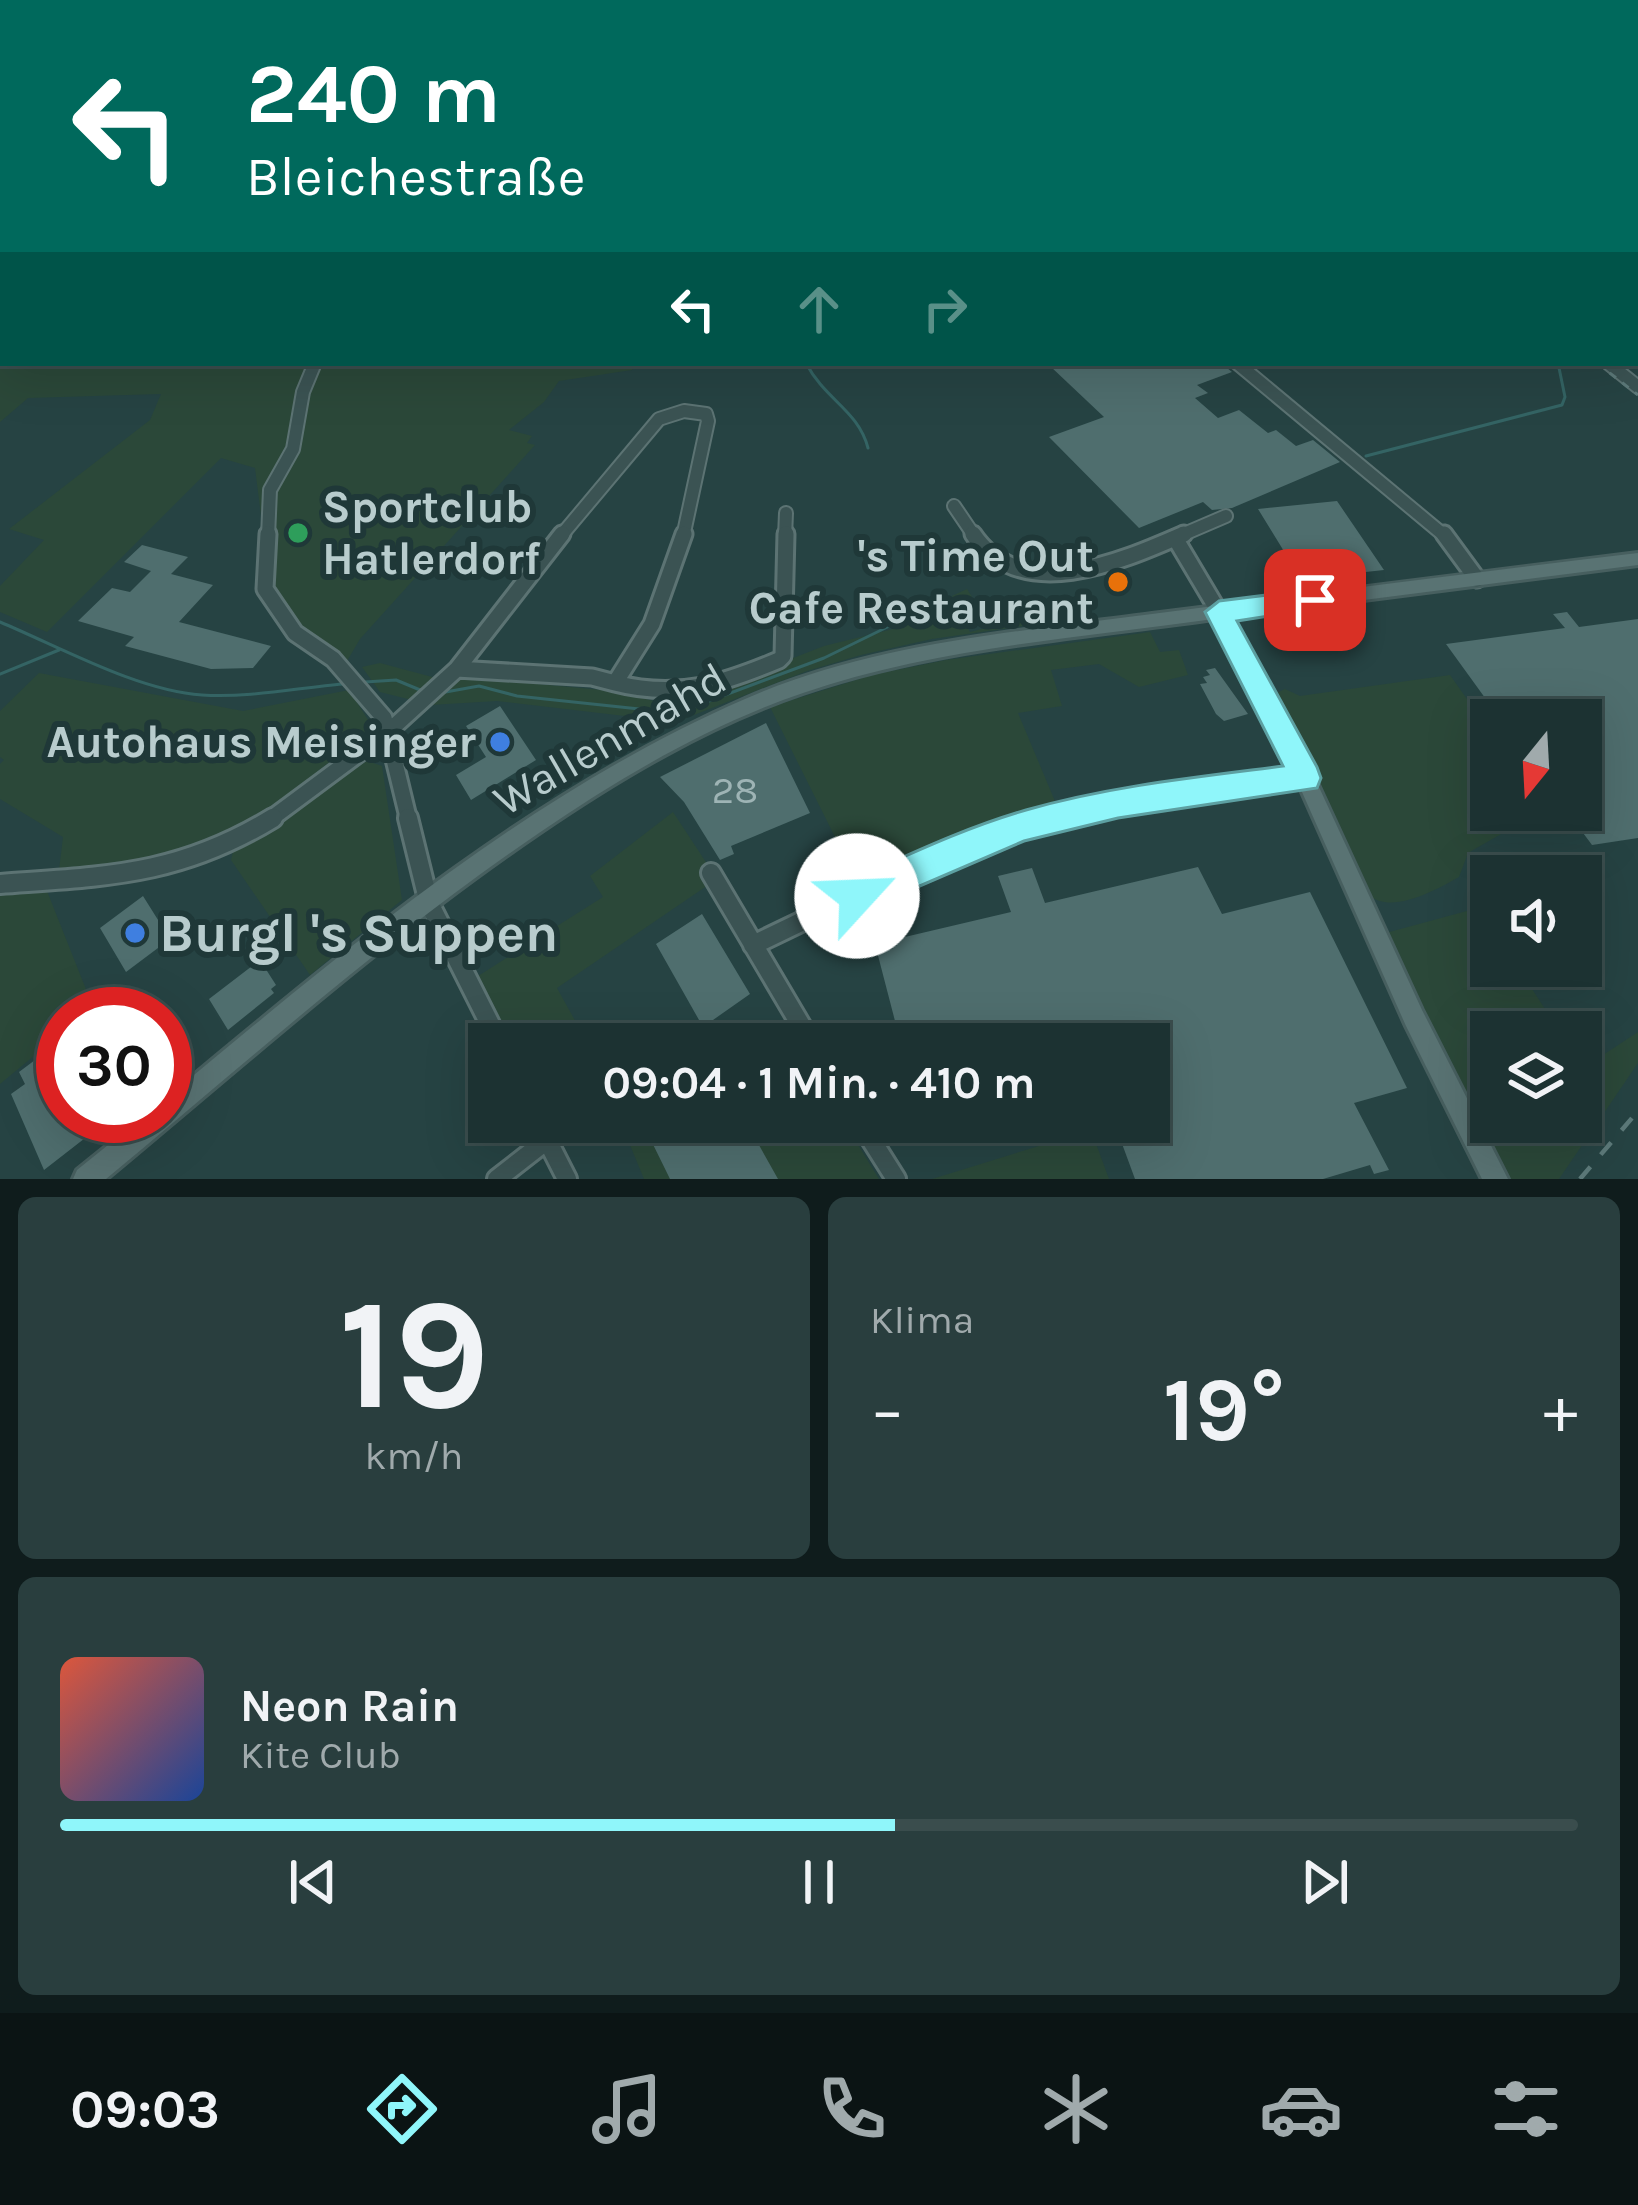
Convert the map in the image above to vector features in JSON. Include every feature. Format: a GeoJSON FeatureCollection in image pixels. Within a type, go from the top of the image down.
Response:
{"type":"FeatureCollection","features":[{"type":"Feature","properties":{"kind":"main road","name":"Wallenmahd"},"geometry":{"type":"LineString","coordinates":[[86,1179],[117,1168],[429,903],[511,843],[639,760],[804,683],[921,653],[1638,559]]}},
{"type":"Feature","properties":{"kind":"main road"},"geometry":{"type":"LineString","coordinates":[[1219,612],[1305,778],[1414,1018],[1495,1179]]}},
{"type":"Feature","properties":{"kind":"street"},"geometry":{"type":"LineString","coordinates":[[314,366],[303,392],[293,449],[270,490],[266,589],[292,631],[349,674],[384,718],[429,903],[489,1023]]}},
{"type":"Feature","properties":{"kind":"street"},"geometry":{"type":"LineString","coordinates":[[1241,366],[1438,526],[1477,580]]}},
{"type":"Feature","properties":{"kind":"street"},"geometry":{"type":"LineString","coordinates":[[1612,366],[1638,387]]}},
{"type":"Feature","properties":{"kind":"street"},"geometry":{"type":"LineString","coordinates":[[0,884],[142,873],[187,862],[232,844],[278,814],[388,732],[442,684],[658,419],[672,413],[706,414],[684,538],[640,644],[615,683]]}},
{"type":"Feature","properties":{"kind":"street"},"geometry":{"type":"LineString","coordinates":[[954,506],[990,552],[1032,576],[1074,573],[1226,516]]}},
{"type":"Feature","properties":{"kind":"street"},"geometry":{"type":"LineString","coordinates":[[457,668],[592,677],[662,696],[687,694],[779,660],[783,656],[786,512]]}},
{"type":"Feature","properties":{"kind":"street"},"geometry":{"type":"LineString","coordinates":[[1174,538],[1219,612]]}},
{"type":"Feature","properties":{"kind":"street"},"geometry":{"type":"LineString","coordinates":[[752,945],[951,852],[1024,826],[1118,803],[1305,778]]}},
{"type":"Feature","properties":{"kind":"street"},"geometry":{"type":"LineString","coordinates":[[712,873],[799,1023]]}},
{"type":"Feature","properties":{"kind":"street"},"geometry":{"type":"LineString","coordinates":[[496,1179],[531,1143]]}},
{"type":"Feature","properties":{"kind":"street"},"geometry":{"type":"LineString","coordinates":[[549,1143],[567,1179]]}},
{"type":"Feature","properties":{"kind":"street"},"geometry":{"type":"LineString","coordinates":[[873,1143],[896,1179]]}},
{"type":"Feature","properties":{"kind":"green space"},"geometry":{"type":"Polygon","coordinates":[[[0,366],[634,366],[559,381],[544,402],[509,430],[532,436],[527,443],[535,445],[360,639],[347,661],[296,629],[271,594],[255,468],[221,458],[47,632],[0,612],[0,586],[44,540],[9,529],[150,420],[161,394],[28,398],[0,422],[0,366]]]}},
{"type":"Feature","properties":{"kind":"green space"},"geometry":{"type":"Polygon","coordinates":[[[967,589],[979,608],[963,618],[970,632],[1019,619],[1023,626],[861,655],[676,722],[497,701],[430,705],[463,677],[613,691],[658,702],[696,696],[824,646],[893,629],[943,601],[954,617],[964,614],[952,596],[967,589]]]}},
{"type":"Feature","properties":{"kind":"green space"},"geometry":{"type":"Polygon","coordinates":[[[1150,632],[1160,652],[1179,650],[1188,675],[1139,687],[1099,664],[1051,670],[1062,706],[1018,713],[1057,806],[990,827],[861,889],[770,707],[872,675],[946,660],[1150,632]]]}},
{"type":"Feature","properties":{"kind":"green space"},"geometry":{"type":"Polygon","coordinates":[[[380,663],[436,678],[412,700],[380,692],[362,667],[380,663]]]}},
{"type":"Feature","properties":{"kind":"green space"},"geometry":{"type":"Polygon","coordinates":[[[39,673],[243,711],[349,690],[370,723],[369,731],[252,823],[166,859],[59,870],[63,837],[0,799],[4,760],[0,757],[0,711],[39,673]]]}},
{"type":"Feature","properties":{"kind":"green space"},"geometry":{"type":"Polygon","coordinates":[[[1450,675],[1470,703],[1470,831],[1506,831],[1468,853],[1459,877],[1401,902],[1378,901],[1369,895],[1277,693],[1285,689],[1300,696],[1450,675]]]}},
{"type":"Feature","properties":{"kind":"green space"},"geometry":{"type":"Polygon","coordinates":[[[367,761],[382,766],[402,900],[310,975],[231,860],[234,848],[367,761]]]}},
{"type":"Feature","properties":{"kind":"green space"},"geometry":{"type":"Polygon","coordinates":[[[673,812],[717,879],[557,988],[576,1023],[498,1023],[475,978],[603,897],[590,876],[673,812]]]}},
{"type":"Feature","properties":{"kind":"green space"},"geometry":{"type":"Polygon","coordinates":[[[0,891],[47,891],[85,987],[36,987],[36,1054],[0,1084],[0,891]]]}},
{"type":"Feature","properties":{"kind":"green space"},"geometry":{"type":"Polygon","coordinates":[[[1470,910],[1470,987],[1531,987],[1546,1011],[1470,1011],[1470,1139],[1382,934],[1470,910]]]}},
{"type":"Feature","properties":{"kind":"green space"},"geometry":{"type":"Polygon","coordinates":[[[1638,1032],[1638,1063],[1602,1116],[1602,1055],[1638,1032]]]}},
{"type":"Feature","properties":{"kind":"green space"},"geometry":{"type":"Polygon","coordinates":[[[629,1143],[857,1143],[879,1179],[644,1179],[629,1143]]]}},
{"type":"Feature","properties":{"kind":"green space"},"geometry":{"type":"Polygon","coordinates":[[[1049,1143],[1096,1143],[1109,1179],[932,1179],[1049,1143]]]}},
{"type":"Feature","properties":{"kind":"green space"},"geometry":{"type":"Polygon","coordinates":[[[1472,1143],[1584,1143],[1559,1179],[1487,1179],[1472,1143]]]}},
{"type":"Feature","properties":{"kind":"building"},"geometry":{"type":"Polygon","coordinates":[[[1050,366],[1225,366],[1232,372],[1197,385],[1208,393],[1195,398],[1218,418],[1239,410],[1268,433],[1276,430],[1296,446],[1313,440],[1340,462],[1232,508],[1212,510],[1203,502],[1139,528],[1049,437],[1104,417],[1050,366]]]}},
{"type":"Feature","properties":{"kind":"building"},"geometry":{"type":"Polygon","coordinates":[[[1337,501],[1384,570],[1301,579],[1258,509],[1337,501]]]}},
{"type":"Feature","properties":{"kind":"building"},"geometry":{"type":"Polygon","coordinates":[[[142,545],[188,557],[171,574],[213,585],[179,622],[271,646],[253,668],[211,669],[125,646],[134,637],[78,621],[112,588],[130,592],[151,571],[124,562],[142,545]]]}},
{"type":"Feature","properties":{"kind":"building"},"geometry":{"type":"Polygon","coordinates":[[[1567,612],[1579,627],[1638,619],[1638,838],[1592,845],[1582,831],[1602,831],[1602,699],[1486,699],[1446,644],[1565,628],[1553,614],[1567,612]]]}},
{"type":"Feature","properties":{"kind":"building"},"geometry":{"type":"Polygon","coordinates":[[[1215,668],[1248,714],[1224,721],[1216,714],[1200,684],[1207,683],[1203,677],[1210,675],[1206,670],[1215,668]]]}},
{"type":"Feature","properties":{"kind":"building","name":"Autohaus Meisinger"},"geometry":{"type":"Polygon","coordinates":[[[500,706],[536,760],[471,800],[456,775],[486,757],[466,726],[500,706]]]}},
{"type":"Feature","properties":{"kind":"building"},"geometry":{"type":"Polygon","coordinates":[[[766,723],[810,813],[731,846],[734,854],[720,860],[684,802],[660,777],[766,723]]]}},
{"type":"Feature","properties":{"kind":"building"},"geometry":{"type":"Polygon","coordinates":[[[1198,867],[1222,914],[1310,892],[1407,1088],[1354,1103],[1389,1170],[1374,1174],[1370,1165],[1323,1179],[1135,1179],[1122,1143],[1170,1143],[1170,1023],[896,1023],[875,944],[1011,912],[998,876],[1032,868],[1045,903],[1198,867]]]}},
{"type":"Feature","properties":{"kind":"building","name":"Burgl 's Suppen"},"geometry":{"type":"Polygon","coordinates":[[[143,896],[170,939],[126,972],[100,928],[143,896]]]}},
{"type":"Feature","properties":{"kind":"building"},"geometry":{"type":"Polygon","coordinates":[[[702,914],[750,994],[709,1023],[701,1023],[656,944],[702,914]]]}},
{"type":"Feature","properties":{"kind":"building"},"geometry":{"type":"Polygon","coordinates":[[[260,960],[276,985],[271,989],[274,993],[228,1030],[209,999],[260,960]]]}},
{"type":"Feature","properties":{"kind":"building"},"geometry":{"type":"Polygon","coordinates":[[[36,1059],[36,1143],[79,1143],[44,1170],[11,1094],[25,1084],[19,1072],[36,1059]]]}},
{"type":"Feature","properties":{"kind":"building"},"geometry":{"type":"Polygon","coordinates":[[[652,1143],[758,1143],[778,1179],[670,1179],[652,1143]]]}},
{"type":"Feature","properties":{"kind":"waterway"},"geometry":{"type":"LineString","coordinates":[[808,366],[857,424],[868,448]]}},
{"type":"Feature","properties":{"kind":"waterway"},"geometry":{"type":"LineString","coordinates":[[1366,456],[1562,405],[1565,397],[1559,366]]}},
{"type":"Feature","properties":{"kind":"waterway"},"geometry":{"type":"LineString","coordinates":[[440,693],[479,686],[517,696],[677,713],[824,658],[914,614]]}},
{"type":"Feature","properties":{"kind":"waterway"},"geometry":{"type":"LineString","coordinates":[[0,622],[126,677],[177,692],[237,695],[343,684]]}},
{"type":"Feature","properties":{"kind":"waterway"},"geometry":{"type":"LineString","coordinates":[[0,674],[59,650]]}},
{"type":"Feature","properties":{"kind":"waterway"},"geometry":{"type":"LineString","coordinates":[[365,682],[396,680],[425,692]]}},
{"type":"Feature","properties":{"kind":"railway"},"geometry":{"type":"LineString","coordinates":[[1601,366],[1638,395]]}},
{"type":"Feature","properties":{"kind":"railway"},"geometry":{"type":"LineString","coordinates":[[1580,1179],[1638,1111]]}},
{"type":"Feature","properties":{"kind":"place","name":"Sportclub Hatlerdorf"},"geometry":{"type":"Point","coordinates":[298,533]}},
{"type":"Feature","properties":{"kind":"place","name":"'s Time Out Cafe Restaurant"},"geometry":{"type":"Point","coordinates":[1118,582]}},
{"type":"Feature","properties":{"kind":"place","name":"Autohaus Meisinger"},"geometry":{"type":"Point","coordinates":[500,742]}},
{"type":"Feature","properties":{"kind":"place","name":"Burgl 's Suppen"},"geometry":{"type":"Point","coordinates":[135,933]}},
{"type":"Feature","properties":{"kind":"route"},"geometry":{"type":"LineString","coordinates":[[857,896],[951,852],[1024,826],[1118,803],[1305,778],[1219,612],[1315,600]]}}]}
